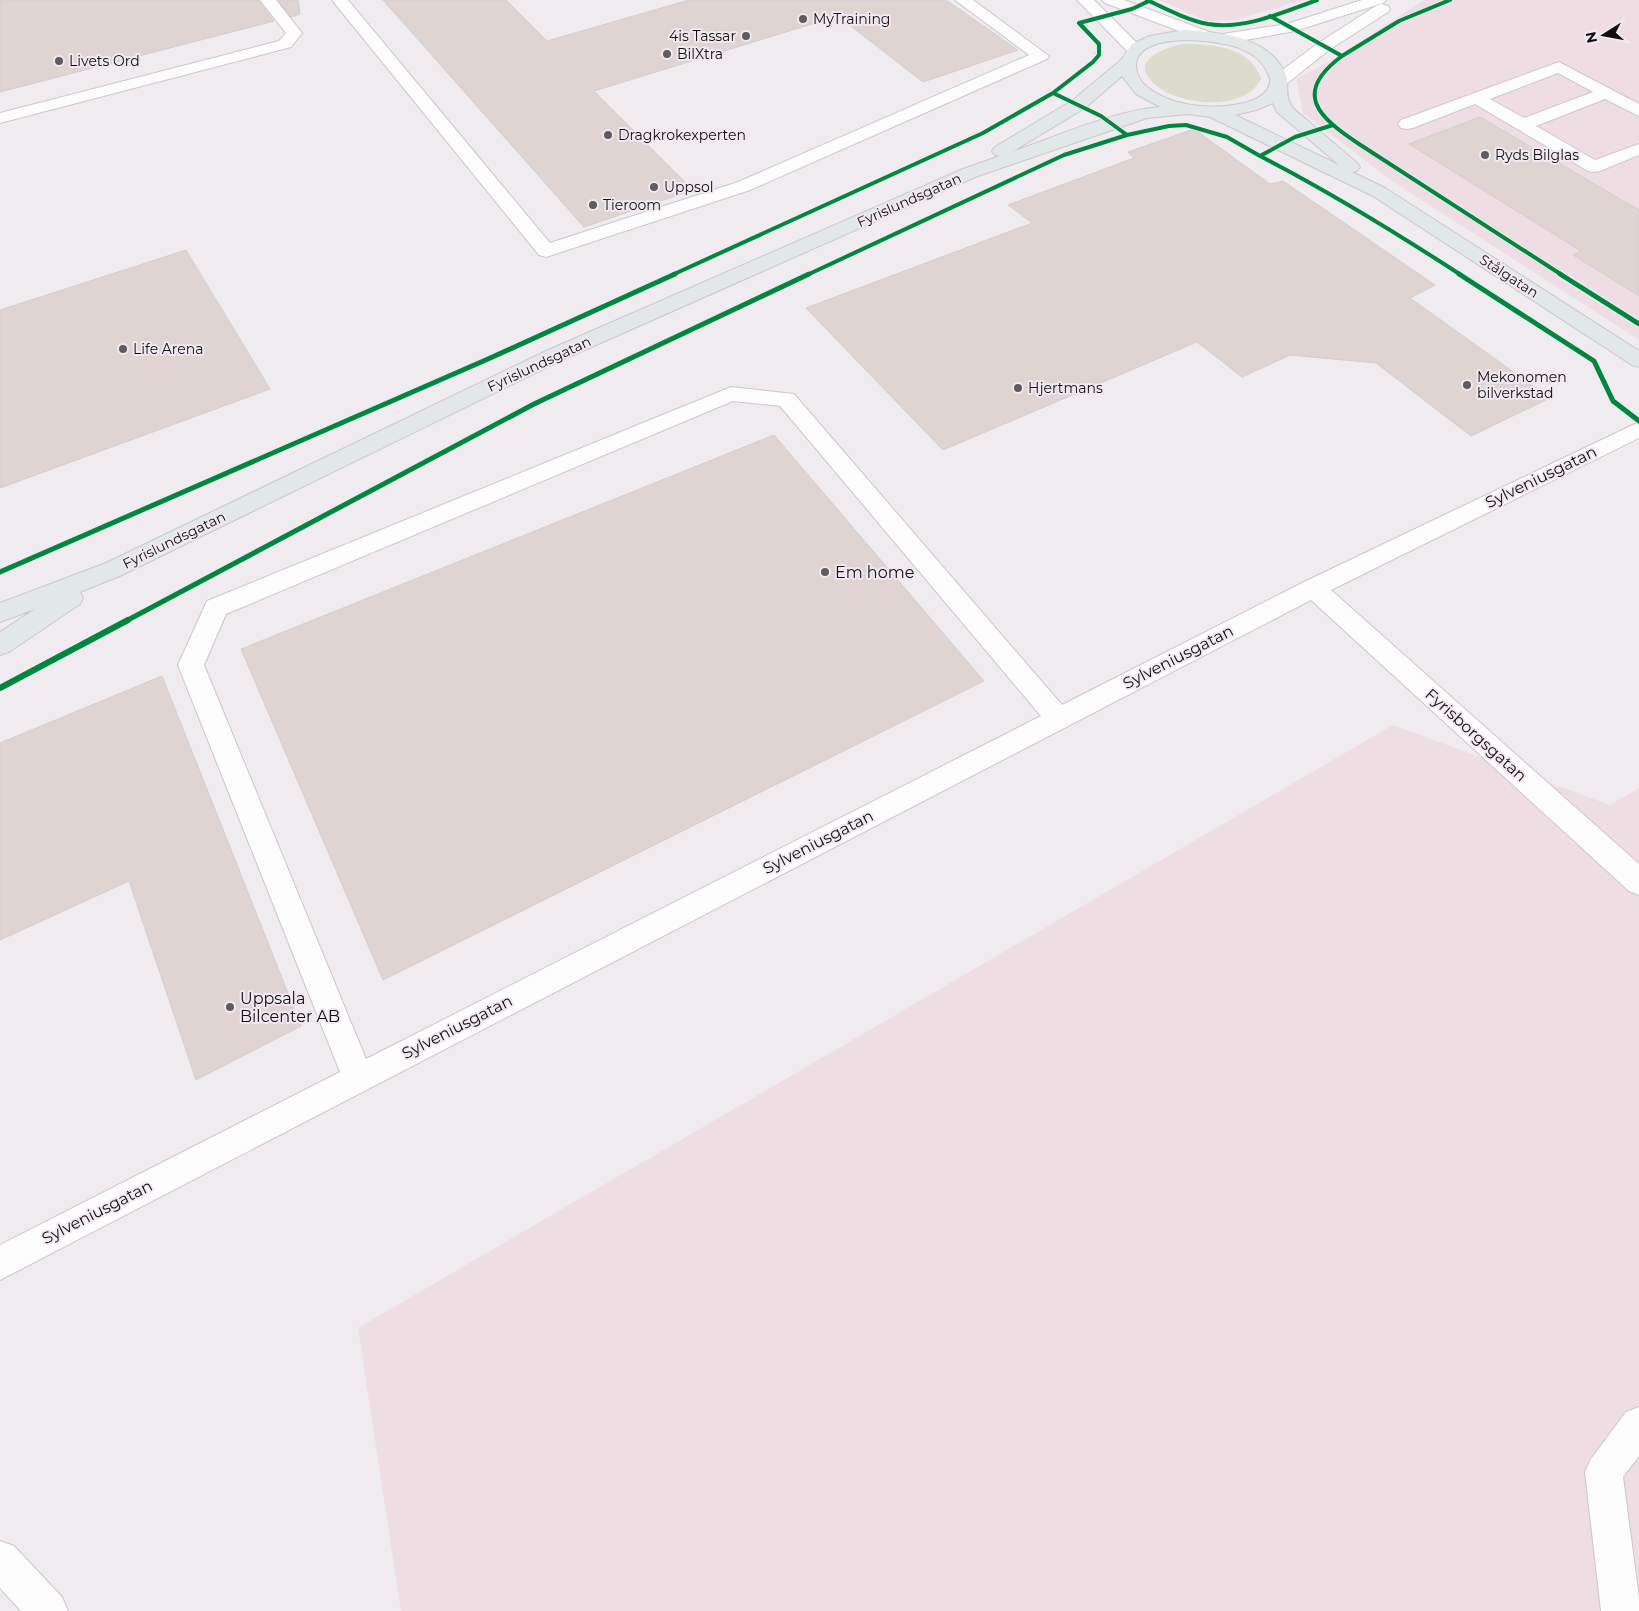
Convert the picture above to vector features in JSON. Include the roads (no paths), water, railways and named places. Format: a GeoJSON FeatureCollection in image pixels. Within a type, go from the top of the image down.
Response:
{"type":"FeatureCollection","features":[{"type":"Feature","properties":{"kind":"main road","name":"Fyrislundsgatan"},"geometry":{"type":"LineString","coordinates":[[969,173],[1016,141],[1078,104],[1147,43],[1164,37],[1184,35],[1206,36]]}},
{"type":"Feature","properties":{"kind":"main road","name":"Stålgatan"},"geometry":{"type":"LineString","coordinates":[[1206,36],[1223,38],[1246,46],[1264,56],[1276,68],[1284,108],[1379,192]]}},
{"type":"Feature","properties":{"kind":"main road"},"geometry":{"type":"LineString","coordinates":[[1131,57],[1128,74],[1136,85],[1167,104],[1189,109],[1214,112],[1255,106],[1269,98],[1278,85]]}},
{"type":"Feature","properties":{"kind":"main road","name":"Fyrislundsgatan"},"geometry":{"type":"LineString","coordinates":[[0,613],[114,569],[553,356],[969,173],[1121,120],[1146,113],[1189,109]]}},
{"type":"Feature","properties":{"kind":"main road","name":"Stålgatan"},"geometry":{"type":"LineString","coordinates":[[1214,112],[1379,192],[1639,360]]}},
{"type":"Feature","properties":{"kind":"main road","name":"Fyrislundsgatan"},"geometry":{"type":"LineString","coordinates":[[0,644],[114,569]]}},
{"type":"Feature","properties":{"kind":"street"},"geometry":{"type":"LineString","coordinates":[[0,118],[285,44],[294,32],[268,0]]}},
{"type":"Feature","properties":{"kind":"street"},"geometry":{"type":"LineString","coordinates":[[340,0],[546,251],[744,186],[1041,56],[963,0]]}},
{"type":"Feature","properties":{"kind":"street"},"geometry":{"type":"LineString","coordinates":[[1085,0],[1131,57]]}},
{"type":"Feature","properties":{"kind":"street"},"geometry":{"type":"LineString","coordinates":[[1110,0],[1206,36]]}},
{"type":"Feature","properties":{"kind":"street"},"geometry":{"type":"LineString","coordinates":[[1223,38],[1289,28],[1378,0]]}},
{"type":"Feature","properties":{"kind":"street"},"geometry":{"type":"LineString","coordinates":[[1278,85],[1323,47],[1395,0]]}},
{"type":"Feature","properties":{"kind":"street"},"geometry":{"type":"LineString","coordinates":[[1407,124],[1559,67],[1639,111]]}},
{"type":"Feature","properties":{"kind":"street"},"geometry":{"type":"LineString","coordinates":[[1522,125],[1606,93]]}},
{"type":"Feature","properties":{"kind":"street"},"geometry":{"type":"LineString","coordinates":[[1477,98],[1594,167],[1639,148]]}},
{"type":"Feature","properties":{"kind":"street"},"geometry":{"type":"LineString","coordinates":[[358,1078],[190,665],[216,608],[731,394],[786,399],[1058,718]]}},
{"type":"Feature","properties":{"kind":"street","name":"Sylveniusgatan"},"geometry":{"type":"LineString","coordinates":[[0,1263],[1313,588],[1639,429]]}},
{"type":"Feature","properties":{"kind":"street","name":"Fyrisborgsgatan"},"geometry":{"type":"LineString","coordinates":[[1313,588],[1639,882]]}},
{"type":"Feature","properties":{"kind":"street"},"geometry":{"type":"LineString","coordinates":[[1621,1611],[1604,1472],[1639,1425]]}},
{"type":"Feature","properties":{"kind":"street"},"geometry":{"type":"LineString","coordinates":[[0,1560],[48,1611]]}},
{"type":"Feature","properties":{"kind":"place","name":"MyTraining"},"geometry":{"type":"Point","coordinates":[803,19]}},
{"type":"Feature","properties":{"kind":"place","name":"4is Tassar"},"geometry":{"type":"Point","coordinates":[746,36]}},
{"type":"Feature","properties":{"kind":"place","name":"BilXtra"},"geometry":{"type":"Point","coordinates":[667,54]}},
{"type":"Feature","properties":{"kind":"place","name":"Livets Ord"},"geometry":{"type":"Point","coordinates":[59,61]}},
{"type":"Feature","properties":{"kind":"place","name":"Dragkrokexperten"},"geometry":{"type":"Point","coordinates":[608,135]}},
{"type":"Feature","properties":{"kind":"place","name":"Ryds Bilglas"},"geometry":{"type":"Point","coordinates":[1485,155]}},
{"type":"Feature","properties":{"kind":"place","name":"Uppsol"},"geometry":{"type":"Point","coordinates":[654,187]}},
{"type":"Feature","properties":{"kind":"place","name":"Tieroom"},"geometry":{"type":"Point","coordinates":[593,205]}},
{"type":"Feature","properties":{"kind":"place","name":"Life Arena"},"geometry":{"type":"Point","coordinates":[123,349]}},
{"type":"Feature","properties":{"kind":"place","name":"Mekonomen bilverkstad"},"geometry":{"type":"Point","coordinates":[1467,385]}},
{"type":"Feature","properties":{"kind":"place","name":"Hjertmans"},"geometry":{"type":"Point","coordinates":[1018,388]}},
{"type":"Feature","properties":{"kind":"place","name":"Em home"},"geometry":{"type":"Point","coordinates":[825,572]}},
{"type":"Feature","properties":{"kind":"place","name":"Uppsala Bilcenter AB"},"geometry":{"type":"Point","coordinates":[230,1007]}}]}
